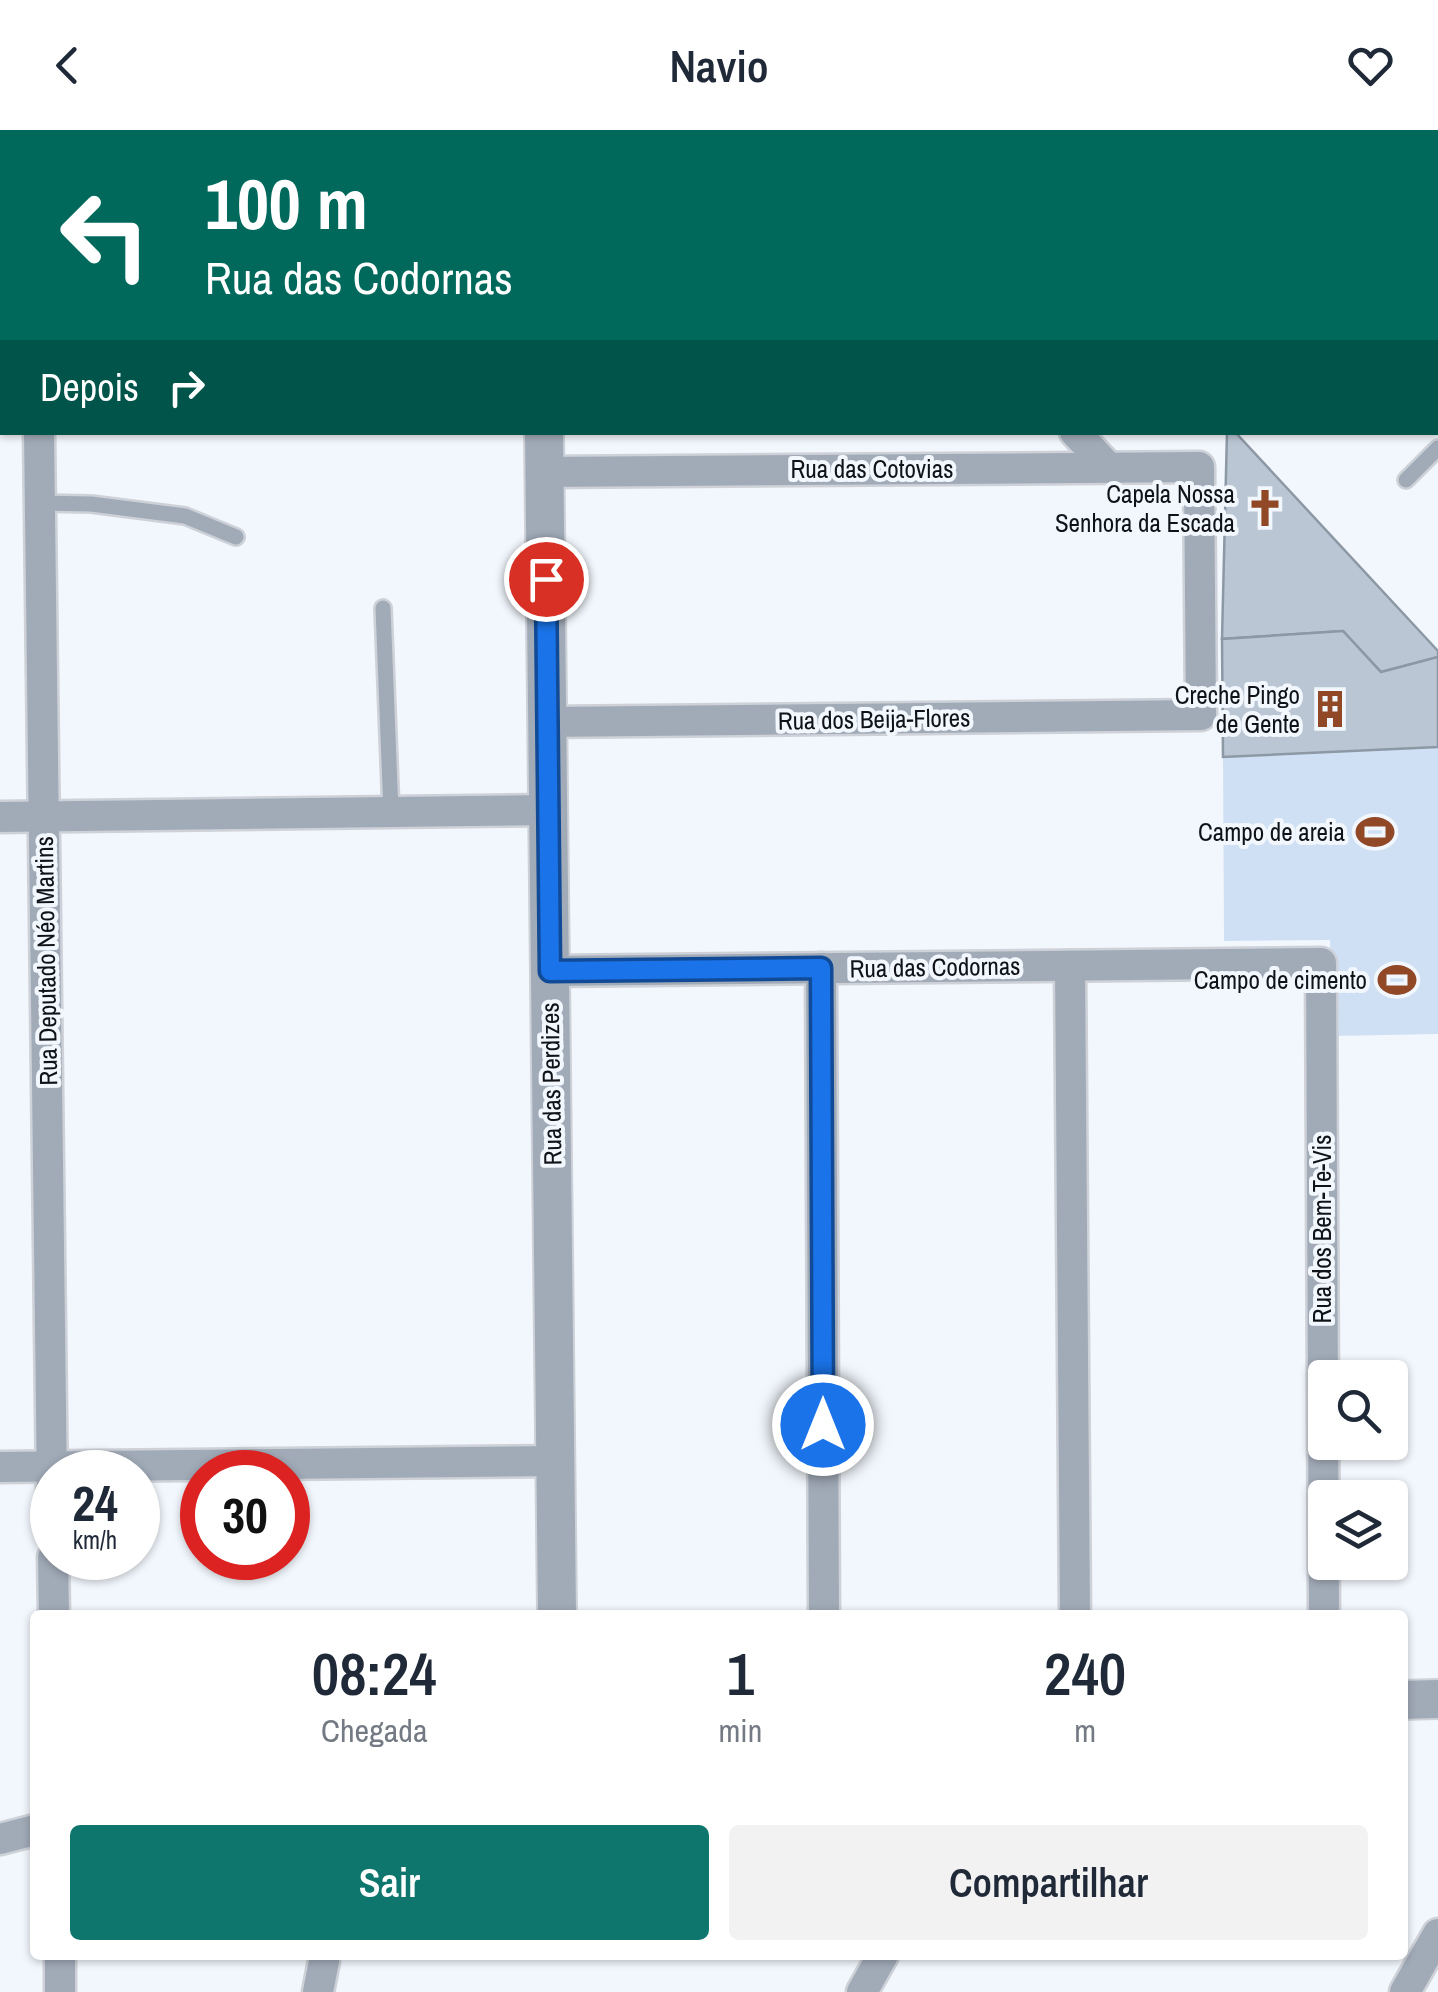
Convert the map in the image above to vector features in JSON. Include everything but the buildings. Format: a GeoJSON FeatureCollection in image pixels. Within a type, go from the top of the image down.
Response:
{"type":"FeatureCollection","features":[{"type":"Feature","properties":{"kind":"street","name":"Rua Deputado Néo Martins"},"geometry":{"type":"LineString","coordinates":[[39,435],[52,1450]]}},
{"type":"Feature","properties":{"kind":"street","name":"Rua das Perdizes"},"geometry":{"type":"LineString","coordinates":[[544,435],[557,1610]]}},
{"type":"Feature","properties":{"kind":"street"},"geometry":{"type":"LineString","coordinates":[[1078,435],[1109,468]]}},
{"type":"Feature","properties":{"kind":"street","name":"Rua das Cotovias"},"geometry":{"type":"LineString","coordinates":[[544,472],[1199,467],[1201,715]]}},
{"type":"Feature","properties":{"kind":"street","name":"Rua dos Beija-Flores"},"geometry":{"type":"LineString","coordinates":[[547,722],[1201,715]]}},
{"type":"Feature","properties":{"kind":"street"},"geometry":{"type":"LineString","coordinates":[[0,817],[548,810]]}},
{"type":"Feature","properties":{"kind":"street","name":"Rua das Codornas"},"geometry":{"type":"LineString","coordinates":[[550,971],[1321,963]]}},
{"type":"Feature","properties":{"kind":"street","name":"Rua dos Bem-Te-Vis"},"geometry":{"type":"LineString","coordinates":[[1321,963],[1324,1610]]}},
{"type":"Feature","properties":{"kind":"street"},"geometry":{"type":"LineString","coordinates":[[1070,966],[1076,1610]]}},
{"type":"Feature","properties":{"kind":"street"},"geometry":{"type":"LineString","coordinates":[[821,968],[824,1610]]}},
{"type":"Feature","properties":{"kind":"street"},"geometry":{"type":"LineString","coordinates":[[160,1474],[555,1461]]}},
{"type":"Feature","properties":{"kind":"street"},"geometry":{"type":"LineString","coordinates":[[0,1468],[30,1474]]}},
{"type":"Feature","properties":{"kind":"street"},"geometry":{"type":"LineString","coordinates":[[53,1580],[54,1610]]}},
{"type":"Feature","properties":{"kind":"street"},"geometry":{"type":"LineString","coordinates":[[1408,1700],[1438,1700]]}},
{"type":"Feature","properties":{"kind":"street"},"geometry":{"type":"LineString","coordinates":[[0,1838],[30,1831]]}},
{"type":"Feature","properties":{"kind":"street"},"geometry":{"type":"LineString","coordinates":[[1405,1992],[1438,1934]]}},
{"type":"Feature","properties":{"kind":"street"},"geometry":{"type":"LineString","coordinates":[[60,1960],[60,1992]]}},
{"type":"Feature","properties":{"kind":"street"},"geometry":{"type":"LineString","coordinates":[[862,1992],[879,1960]]}},
{"type":"Feature","properties":{"kind":"street"},"geometry":{"type":"LineString","coordinates":[[318,1992],[324,1961]]}},
{"type":"Feature","properties":{"kind":"lane"},"geometry":{"type":"LineString","coordinates":[[1406,480],[1438,448]]}},
{"type":"Feature","properties":{"kind":"lane"},"geometry":{"type":"LineString","coordinates":[[40,503],[185,516],[236,538]]}},
{"type":"Feature","properties":{"kind":"lane"},"geometry":{"type":"LineString","coordinates":[[383,608],[391,812]]}},
{"type":"Feature","properties":{"kind":"shaded area"},"geometry":{"type":"Polygon","coordinates":[[[1438,747],[1438,1034],[1332,1036],[1330,940],[1224,941],[1223,757],[1438,747]]]}},
{"type":"Feature","properties":{"kind":"place","name":"Capela Nossa Senhora da Escada"},"geometry":{"type":"Point","coordinates":[1265,508]}},
{"type":"Feature","properties":{"kind":"place","name":"Creche Pingo de Gente"},"geometry":{"type":"Point","coordinates":[1330,709]}},
{"type":"Feature","properties":{"kind":"place","name":"Campo de areia"},"geometry":{"type":"Point","coordinates":[1375,832]}},
{"type":"Feature","properties":{"kind":"place","name":"Campo de cimento"},"geometry":{"type":"Point","coordinates":[1397,980]}},
{"type":"Feature","properties":{"kind":"route"},"geometry":{"type":"LineString","coordinates":[[546,579],[550,971],[821,968],[823,1425]]}}]}
